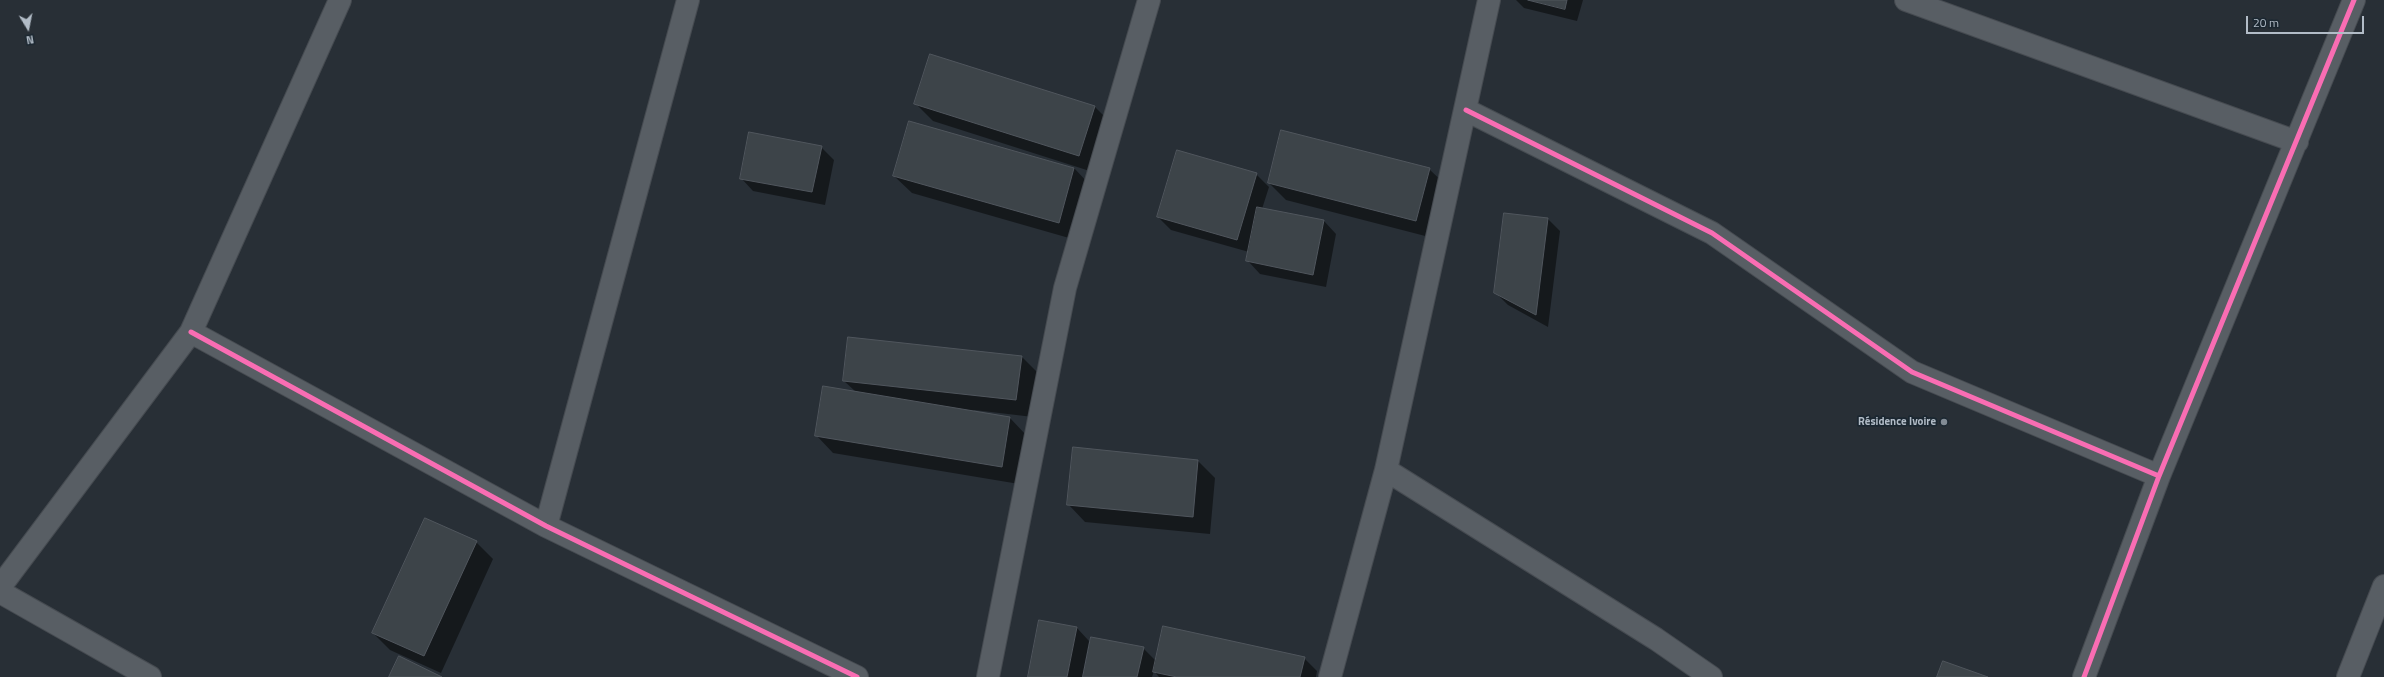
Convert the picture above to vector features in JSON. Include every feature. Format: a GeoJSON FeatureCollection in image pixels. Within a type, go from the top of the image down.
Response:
{"type":"FeatureCollection","features":[{"type":"Feature","properties":{"kind":"street"},"geometry":{"type":"LineString","coordinates":[[0,587],[191,332],[340,0]]}},
{"type":"Feature","properties":{"kind":"street"},"geometry":{"type":"LineString","coordinates":[[546,526],[688,0]]}},
{"type":"Feature","properties":{"kind":"street"},"geometry":{"type":"LineString","coordinates":[[988,677],[1065,288],[1149,0]]}},
{"type":"Feature","properties":{"kind":"street"},"geometry":{"type":"LineString","coordinates":[[1330,677],[1386,470],[1489,0]]}},
{"type":"Feature","properties":{"kind":"street"},"geometry":{"type":"LineString","coordinates":[[1906,0],[2297,142]]}},
{"type":"Feature","properties":{"kind":"street"},"geometry":{"type":"LineString","coordinates":[[2084,677],[2158,476],[2297,142],[2354,0]]}},
{"type":"Feature","properties":{"kind":"street"},"geometry":{"type":"LineString","coordinates":[[1466,110],[1712,233],[1912,372],[2158,476]]}},
{"type":"Feature","properties":{"kind":"street"},"geometry":{"type":"LineString","coordinates":[[191,332],[546,526],[857,677]]}},
{"type":"Feature","properties":{"kind":"street"},"geometry":{"type":"LineString","coordinates":[[1386,470],[1656,639],[1712,677]]}},
{"type":"Feature","properties":{"kind":"street"},"geometry":{"type":"LineString","coordinates":[[2348,677],[2384,588]]}},
{"type":"Feature","properties":{"kind":"street"},"geometry":{"type":"LineString","coordinates":[[0,592],[150,677]]}},
{"type":"Feature","properties":{"kind":"building"},"geometry":{"type":"Polygon","coordinates":[[[1528,0],[1567,0],[1565,9],[1528,0]]]}},
{"type":"Feature","properties":{"kind":"building"},"geometry":{"type":"Polygon","coordinates":[[[930,54],[1095,106],[1079,156],[914,104],[930,54]]]}},
{"type":"Feature","properties":{"kind":"building"},"geometry":{"type":"Polygon","coordinates":[[[909,121],[1074,168],[1059,223],[893,176],[909,121]]]}},
{"type":"Feature","properties":{"kind":"building"},"geometry":{"type":"Polygon","coordinates":[[[1281,130],[1430,168],[1416,221],[1268,183],[1281,130]]]}},
{"type":"Feature","properties":{"kind":"building"},"geometry":{"type":"Polygon","coordinates":[[[749,132],[822,146],[812,192],[740,179],[749,132]]]}},
{"type":"Feature","properties":{"kind":"building"},"geometry":{"type":"Polygon","coordinates":[[[1177,150],[1257,173],[1237,240],[1157,217],[1177,150]]]}},
{"type":"Feature","properties":{"kind":"building"},"geometry":{"type":"Polygon","coordinates":[[[1257,207],[1324,220],[1313,275],[1246,261],[1257,207]]]}},
{"type":"Feature","properties":{"kind":"building"},"geometry":{"type":"Polygon","coordinates":[[[1504,213],[1548,218],[1536,315],[1494,293],[1504,213]]]}},
{"type":"Feature","properties":{"kind":"building"},"geometry":{"type":"Polygon","coordinates":[[[848,337],[1022,356],[1016,400],[843,381],[848,337]]]}},
{"type":"Feature","properties":{"kind":"building"},"geometry":{"type":"Polygon","coordinates":[[[823,386],[1010,417],[1002,467],[815,436],[823,386]]]}},
{"type":"Feature","properties":{"kind":"building"},"geometry":{"type":"Polygon","coordinates":[[[1073,447],[1198,460],[1193,517],[1067,505],[1073,447]]]}},
{"type":"Feature","properties":{"kind":"building"},"geometry":{"type":"Polygon","coordinates":[[[425,518],[477,541],[424,656],[372,633],[425,518]]]}},
{"type":"Feature","properties":{"kind":"building"},"geometry":{"type":"Polygon","coordinates":[[[1039,620],[1077,627],[1067,677],[1028,677],[1039,620]]]}},
{"type":"Feature","properties":{"kind":"building"},"geometry":{"type":"Polygon","coordinates":[[[1163,626],[1305,657],[1300,677],[1177,677],[1153,672],[1163,626]]]}},
{"type":"Feature","properties":{"kind":"building"},"geometry":{"type":"Polygon","coordinates":[[[1091,637],[1144,647],[1137,677],[1083,677],[1091,637]]]}},
{"type":"Feature","properties":{"kind":"building"},"geometry":{"type":"Polygon","coordinates":[[[399,656],[442,677],[389,677],[399,656]]]}},
{"type":"Feature","properties":{"kind":"building"},"geometry":{"type":"Polygon","coordinates":[[[1943,661],[1988,677],[1937,677],[1943,661]]]}},
{"type":"Feature","properties":{"kind":"cycle path"},"geometry":{"type":"LineString","coordinates":[[2084,677],[2159,476],[2354,0]]}},
{"type":"Feature","properties":{"kind":"cycle path"},"geometry":{"type":"LineString","coordinates":[[1466,110],[1712,233],[1912,372],[2159,476]]}},
{"type":"Feature","properties":{"kind":"cycle path"},"geometry":{"type":"LineString","coordinates":[[191,332],[546,526],[857,677]]}},
{"type":"Feature","properties":{"kind":"place","name":"Résidence Ivoire"},"geometry":{"type":"Point","coordinates":[1944,422]}}]}
